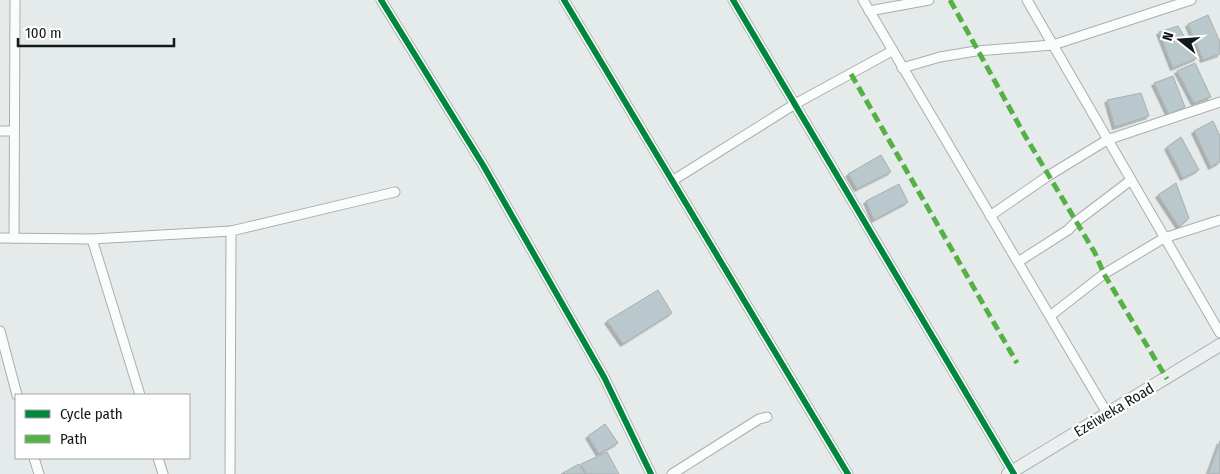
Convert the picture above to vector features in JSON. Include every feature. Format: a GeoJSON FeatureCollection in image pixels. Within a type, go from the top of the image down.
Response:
{"type":"FeatureCollection","features":[{"type":"Feature","properties":{"kind":"main road","name":"Ezeiweka Road"},"geometry":{"type":"LineString","coordinates":[[1012,473],[1220,345]]}},
{"type":"Feature","properties":{"kind":"street"},"geometry":{"type":"LineString","coordinates":[[14,238],[15,0]]}},
{"type":"Feature","properties":{"kind":"street"},"geometry":{"type":"LineString","coordinates":[[381,0],[483,165],[604,377],[651,474]]}},
{"type":"Feature","properties":{"kind":"street"},"geometry":{"type":"LineString","coordinates":[[564,0],[844,472]]}},
{"type":"Feature","properties":{"kind":"street"},"geometry":{"type":"LineString","coordinates":[[733,0],[1012,473]]}},
{"type":"Feature","properties":{"kind":"street"},"geometry":{"type":"LineString","coordinates":[[863,0],[1107,413]]}},
{"type":"Feature","properties":{"kind":"street"},"geometry":{"type":"LineString","coordinates":[[869,11],[929,0]]}},
{"type":"Feature","properties":{"kind":"street"},"geometry":{"type":"LineString","coordinates":[[1027,0],[1220,333]]}},
{"type":"Feature","properties":{"kind":"street"},"geometry":{"type":"LineString","coordinates":[[902,68],[940,57],[976,50],[1053,45],[1191,0]]}},
{"type":"Feature","properties":{"kind":"street"},"geometry":{"type":"LineString","coordinates":[[672,181],[795,104],[892,51]]}},
{"type":"Feature","properties":{"kind":"street"},"geometry":{"type":"LineString","coordinates":[[990,216],[1048,176],[1108,140],[1220,102]]}},
{"type":"Feature","properties":{"kind":"street"},"geometry":{"type":"LineString","coordinates":[[0,132],[14,131]]}},
{"type":"Feature","properties":{"kind":"street"},"geometry":{"type":"LineString","coordinates":[[1018,262],[1068,230],[1131,180]]}},
{"type":"Feature","properties":{"kind":"street"},"geometry":{"type":"LineString","coordinates":[[0,238],[92,239],[231,231],[394,192]]}},
{"type":"Feature","properties":{"kind":"street"},"geometry":{"type":"LineString","coordinates":[[1050,316],[1104,274],[1164,238],[1220,220]]}},
{"type":"Feature","properties":{"kind":"street"},"geometry":{"type":"LineString","coordinates":[[230,474],[231,231]]}},
{"type":"Feature","properties":{"kind":"street"},"geometry":{"type":"LineString","coordinates":[[92,239],[140,394]]}},
{"type":"Feature","properties":{"kind":"street"},"geometry":{"type":"LineString","coordinates":[[0,331],[17,394]]}},
{"type":"Feature","properties":{"kind":"street"},"geometry":{"type":"LineString","coordinates":[[672,474],[759,419],[767,417]]}},
{"type":"Feature","properties":{"kind":"street"},"geometry":{"type":"LineString","coordinates":[[34,459],[39,474]]}},
{"type":"Feature","properties":{"kind":"street"},"geometry":{"type":"LineString","coordinates":[[158,459],[163,474]]}},
{"type":"Feature","properties":{"kind":"building"},"geometry":{"type":"Polygon","coordinates":[[[1208,15],[1220,42],[1220,54],[1203,60],[1188,24],[1208,15]]]}},
{"type":"Feature","properties":{"kind":"building"},"geometry":{"type":"Polygon","coordinates":[[[1178,26],[1197,58],[1173,68],[1159,32],[1178,26]]]}},
{"type":"Feature","properties":{"kind":"building"},"geometry":{"type":"Polygon","coordinates":[[[1195,63],[1211,97],[1194,103],[1177,71],[1195,63]]]}},
{"type":"Feature","properties":{"kind":"building"},"geometry":{"type":"Polygon","coordinates":[[[1173,76],[1185,107],[1169,115],[1154,83],[1173,76]]]}},
{"type":"Feature","properties":{"kind":"building"},"geometry":{"type":"Polygon","coordinates":[[[1141,93],[1149,116],[1115,127],[1107,100],[1141,93]]]}},
{"type":"Feature","properties":{"kind":"building"},"geometry":{"type":"Polygon","coordinates":[[[1213,121],[1220,136],[1220,162],[1211,167],[1194,131],[1213,121]]]}},
{"type":"Feature","properties":{"kind":"building"},"geometry":{"type":"Polygon","coordinates":[[[1181,137],[1199,170],[1183,178],[1167,147],[1181,137]]]}},
{"type":"Feature","properties":{"kind":"building"},"geometry":{"type":"Polygon","coordinates":[[[881,155],[891,172],[857,189],[848,174],[881,155]]]}},
{"type":"Feature","properties":{"kind":"building"},"geometry":{"type":"Polygon","coordinates":[[[1176,183],[1189,218],[1179,227],[1158,195],[1176,183]]]}},
{"type":"Feature","properties":{"kind":"building"},"geometry":{"type":"Polygon","coordinates":[[[899,184],[908,202],[874,220],[866,201],[899,184]]]}},
{"type":"Feature","properties":{"kind":"building"},"geometry":{"type":"Polygon","coordinates":[[[658,290],[672,313],[623,344],[607,321],[658,290]]]}},
{"type":"Feature","properties":{"kind":"building"},"geometry":{"type":"Polygon","coordinates":[[[605,424],[618,443],[599,454],[588,436],[605,424]]]}},
{"type":"Feature","properties":{"kind":"building"},"geometry":{"type":"Polygon","coordinates":[[[1220,441],[1220,474],[1208,474],[1220,441]]]}},
{"type":"Feature","properties":{"kind":"building"},"geometry":{"type":"Polygon","coordinates":[[[607,452],[619,474],[586,474],[581,464],[607,452]]]}},
{"type":"Feature","properties":{"kind":"building"},"geometry":{"type":"Polygon","coordinates":[[[579,464],[585,474],[561,474],[579,464]]]}},
{"type":"Feature","properties":{"kind":"marked path"},"geometry":{"type":"LineString","coordinates":[[950,0],[1024,134],[1095,253],[1104,274],[1167,379]]}},
{"type":"Feature","properties":{"kind":"marked path"},"geometry":{"type":"LineString","coordinates":[[851,74],[1017,363]]}},
{"type":"Feature","properties":{"kind":"cycle path"},"geometry":{"type":"LineString","coordinates":[[381,0],[483,165],[604,377],[651,474]]}},
{"type":"Feature","properties":{"kind":"cycle path"},"geometry":{"type":"LineString","coordinates":[[564,0],[848,474]]}},
{"type":"Feature","properties":{"kind":"cycle path"},"geometry":{"type":"LineString","coordinates":[[733,0],[1014,474]]}}]}
